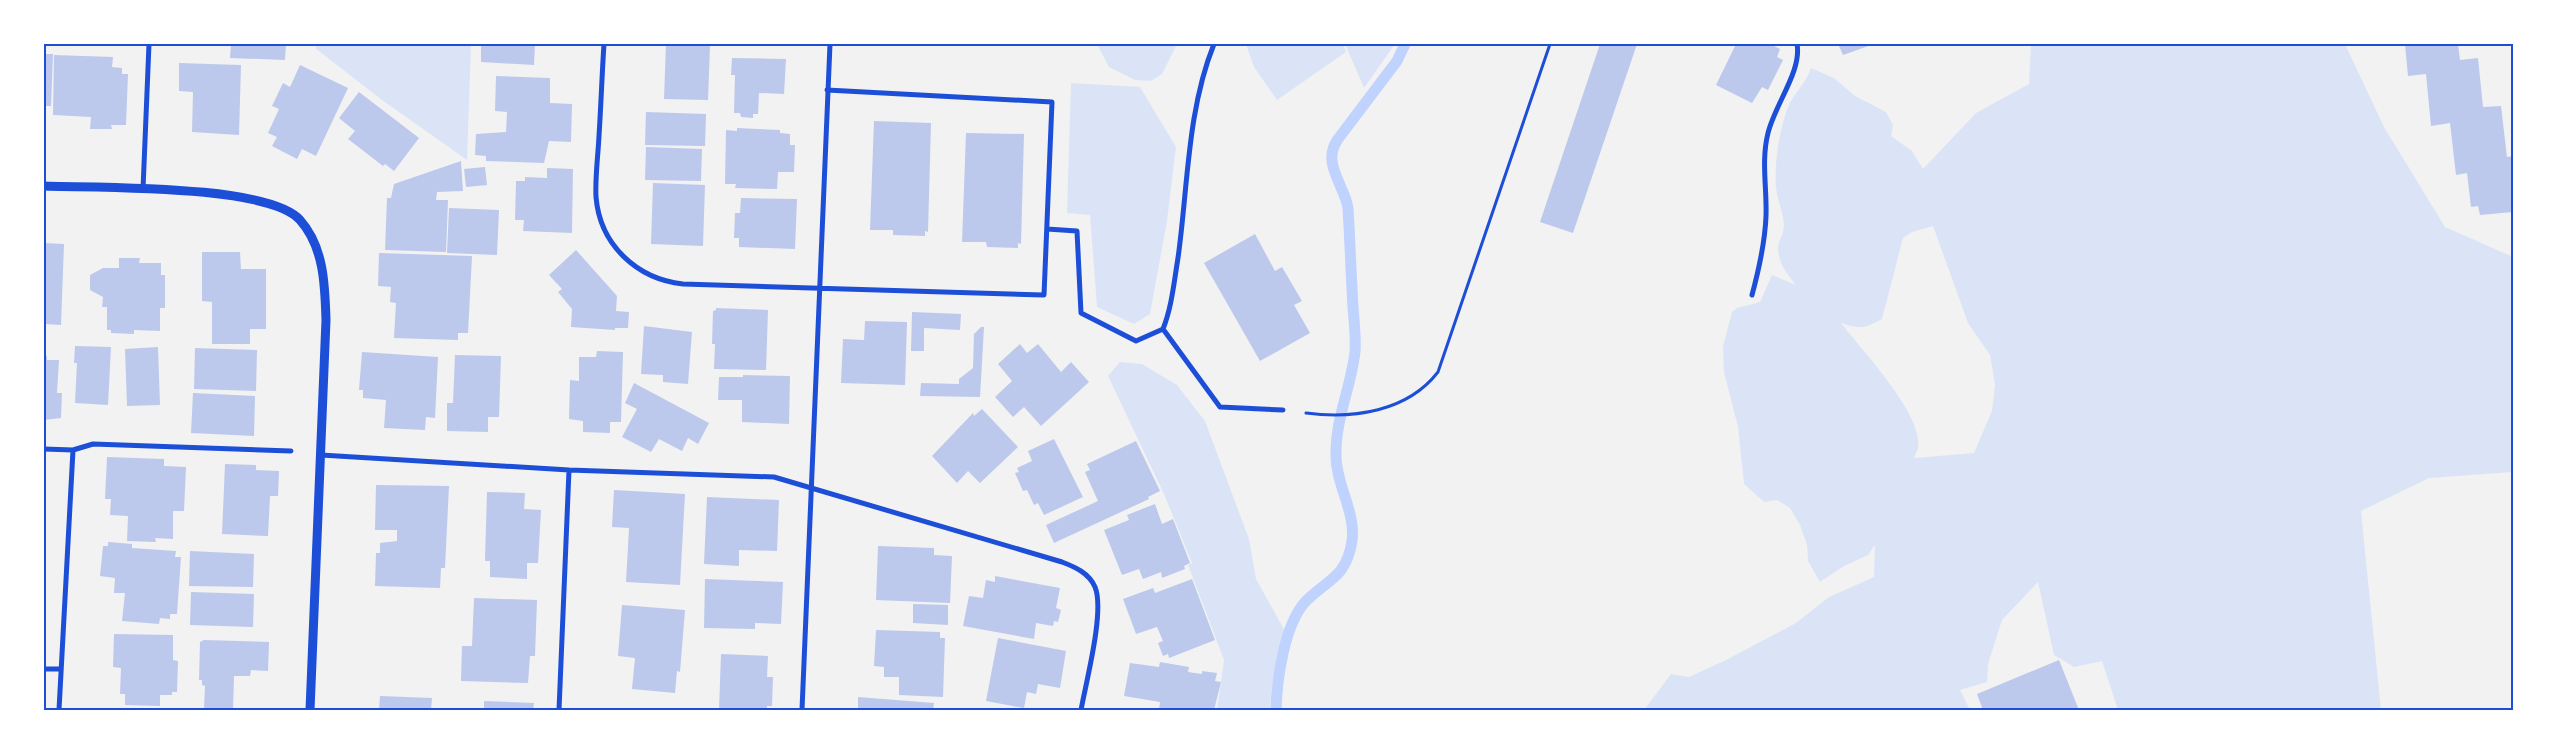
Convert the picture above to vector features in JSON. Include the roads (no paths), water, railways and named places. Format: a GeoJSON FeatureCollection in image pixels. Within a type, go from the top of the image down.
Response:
{"type":"FeatureCollection","features":[{"type":"Feature","properties":{"kind":"street"},"geometry":{"type":"LineString","coordinates":[[143,190],[149,44]]}},
{"type":"Feature","properties":{"kind":"street"},"geometry":{"type":"LineString","coordinates":[[604,44],[596,198],[605,232],[615,248],[637,268],[667,282],[819,289],[1044,295],[1052,102],[827,90]]}},
{"type":"Feature","properties":{"kind":"street"},"geometry":{"type":"LineString","coordinates":[[802,710],[830,44]]}},
{"type":"Feature","properties":{"kind":"street"},"geometry":{"type":"LineString","coordinates":[[1047,229],[1077,231],[1081,313],[1136,342],[1163,329],[1170,312],[1185,210],[1196,104],[1214,44]]}},
{"type":"Feature","properties":{"kind":"street"},"geometry":{"type":"LineString","coordinates":[[1752,295],[1764,240],[1766,208],[1764,172],[1768,134],[1778,103],[1798,61],[1797,44]]}},
{"type":"Feature","properties":{"kind":"street"},"geometry":{"type":"LineString","coordinates":[[44,186],[207,193],[261,202],[290,210],[307,229],[321,261],[325,293],[321,455],[310,710]]}},
{"type":"Feature","properties":{"kind":"street"},"geometry":{"type":"LineString","coordinates":[[1163,329],[1220,407],[1283,410]]}},
{"type":"Feature","properties":{"kind":"street"},"geometry":{"type":"LineString","coordinates":[[44,449],[73,450],[94,444],[291,451]]}},
{"type":"Feature","properties":{"kind":"street"},"geometry":{"type":"LineString","coordinates":[[59,710],[73,450]]}},
{"type":"Feature","properties":{"kind":"street"},"geometry":{"type":"LineString","coordinates":[[321,455],[569,470],[774,477],[811,486],[1062,562],[1088,576],[1095,587],[1098,601],[1097,622],[1082,710]]}},
{"type":"Feature","properties":{"kind":"street"},"geometry":{"type":"LineString","coordinates":[[559,710],[569,470]]}},
{"type":"Feature","properties":{"kind":"street"},"geometry":{"type":"LineString","coordinates":[[44,668],[61,669]]}},
{"type":"Feature","properties":{"kind":"waterway"},"geometry":{"type":"LineString","coordinates":[[1276,710],[1283,653],[1292,625],[1305,602],[1340,571],[1349,554],[1352,541],[1349,509],[1337,467],[1336,443],[1353,365],[1355,335],[1348,208],[1335,174],[1332,157],[1333,148],[1397,61],[1405,44]]}}]}
